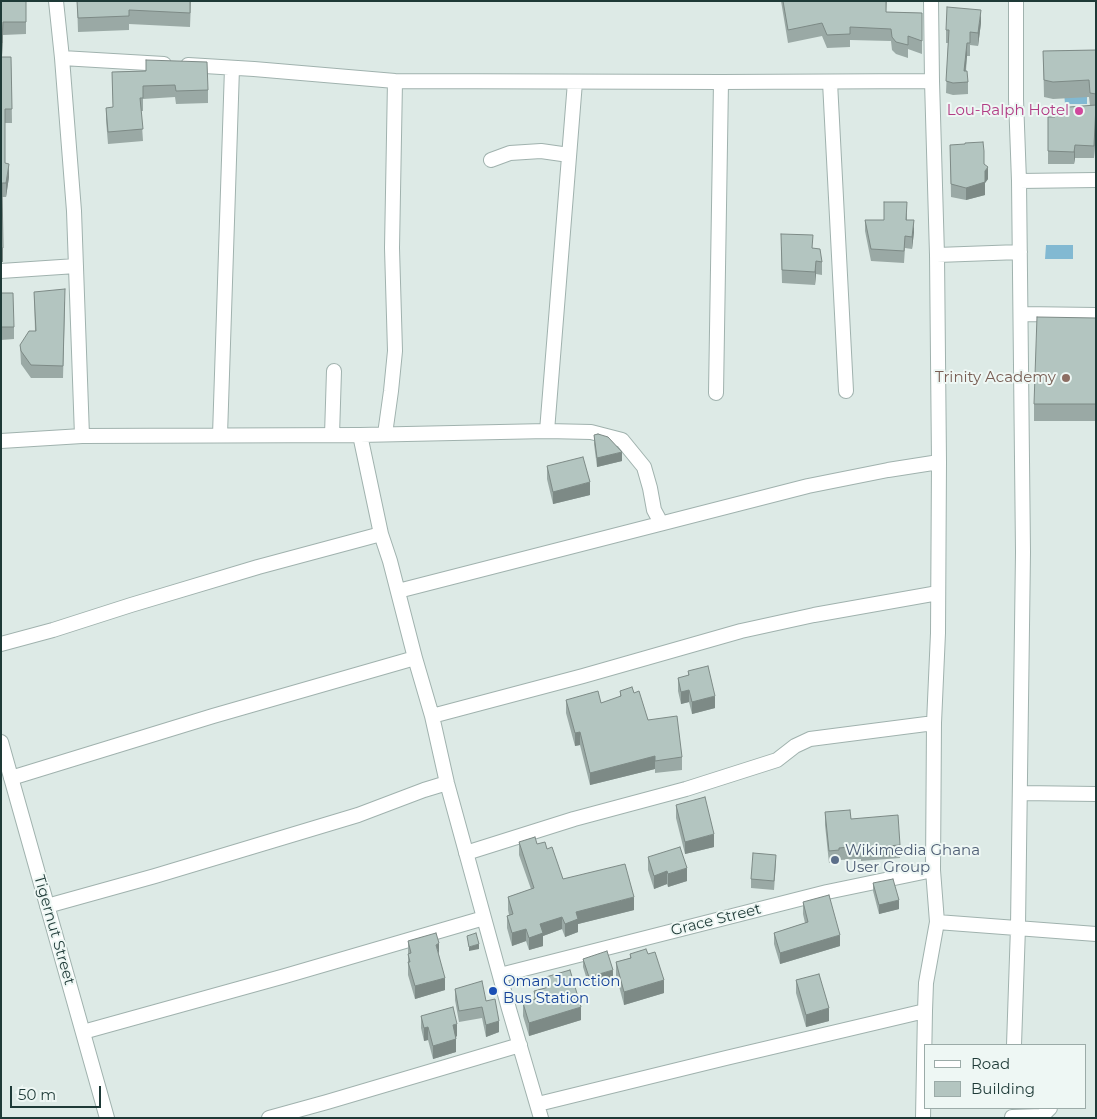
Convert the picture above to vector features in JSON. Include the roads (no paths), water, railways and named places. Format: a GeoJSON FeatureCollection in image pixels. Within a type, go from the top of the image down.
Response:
{"type":"FeatureCollection","features":[{"type":"Feature","properties":{"kind":"street"},"geometry":{"type":"LineString","coordinates":[[56,1],[74,211],[82,436]]}},
{"type":"Feature","properties":{"kind":"street"},"geometry":{"type":"LineString","coordinates":[[924,1044],[926,983],[937,922],[934,870],[934,723],[938,633],[939,462],[931,1]]}},
{"type":"Feature","properties":{"kind":"street"},"geometry":{"type":"LineString","coordinates":[[1014,1044],[1021,793],[1023,552],[1016,1]]}},
{"type":"Feature","properties":{"kind":"street"},"geometry":{"type":"LineString","coordinates":[[62,58],[395,80],[575,82],[932,80]]}},
{"type":"Feature","properties":{"kind":"street"},"geometry":{"type":"LineString","coordinates":[[220,435],[232,68]]}},
{"type":"Feature","properties":{"kind":"street"},"geometry":{"type":"LineString","coordinates":[[384,434],[395,351],[392,248],[395,80]]}},
{"type":"Feature","properties":{"kind":"street"},"geometry":{"type":"LineString","coordinates":[[547,431],[575,82]]}},
{"type":"Feature","properties":{"kind":"street"},"geometry":{"type":"LineString","coordinates":[[716,394],[720,82]]}},
{"type":"Feature","properties":{"kind":"street"},"geometry":{"type":"LineString","coordinates":[[830,82],[846,391]]}},
{"type":"Feature","properties":{"kind":"street"},"geometry":{"type":"LineString","coordinates":[[491,160],[510,153],[540,151],[569,154]]}},
{"type":"Feature","properties":{"kind":"street"},"geometry":{"type":"LineString","coordinates":[[1019,181],[1096,180]]}},
{"type":"Feature","properties":{"kind":"street"},"geometry":{"type":"LineString","coordinates":[[936,255],[1020,252]]}},
{"type":"Feature","properties":{"kind":"street"},"geometry":{"type":"LineString","coordinates":[[1,271],[76,266]]}},
{"type":"Feature","properties":{"kind":"street"},"geometry":{"type":"LineString","coordinates":[[1021,314],[1096,315]]}},
{"type":"Feature","properties":{"kind":"street"},"geometry":{"type":"LineString","coordinates":[[332,435],[334,371]]}},
{"type":"Feature","properties":{"kind":"street"},"geometry":{"type":"LineString","coordinates":[[1,442],[82,436],[591,432],[622,440],[644,467],[654,510],[660,523]]}},
{"type":"Feature","properties":{"kind":"street"},"geometry":{"type":"LineString","coordinates":[[360,435],[381,534],[398,591],[414,658],[432,716],[447,783],[466,853],[539,1111],[716,1060],[925,1011]]}},
{"type":"Feature","properties":{"kind":"street"},"geometry":{"type":"LineString","coordinates":[[398,591],[817,484],[939,462]]}},
{"type":"Feature","properties":{"kind":"street"},"geometry":{"type":"LineString","coordinates":[[1,644],[53,630],[258,567],[381,534]]}},
{"type":"Feature","properties":{"kind":"street"},"geometry":{"type":"LineString","coordinates":[[432,716],[741,632],[814,615],[938,593]]}},
{"type":"Feature","properties":{"kind":"street"},"geometry":{"type":"LineString","coordinates":[[11,778],[213,716],[414,658]]}},
{"type":"Feature","properties":{"kind":"street"},"geometry":{"type":"LineString","coordinates":[[466,853],[574,819],[777,760],[795,746],[810,739],[934,723]]}},
{"type":"Feature","properties":{"kind":"street","name":"Tigernut Street"},"geometry":{"type":"LineString","coordinates":[[1,742],[107,1118]]}},
{"type":"Feature","properties":{"kind":"street"},"geometry":{"type":"LineString","coordinates":[[47,906],[349,818],[447,783]]}},
{"type":"Feature","properties":{"kind":"street"},"geometry":{"type":"LineString","coordinates":[[1021,793],[1096,794]]}},
{"type":"Feature","properties":{"kind":"street","name":"Grace Street"},"geometry":{"type":"LineString","coordinates":[[500,975],[827,892],[934,870]]}},
{"type":"Feature","properties":{"kind":"street"},"geometry":{"type":"LineString","coordinates":[[83,1032],[484,918]]}},
{"type":"Feature","properties":{"kind":"street"},"geometry":{"type":"LineString","coordinates":[[937,922],[1096,934]]}},
{"type":"Feature","properties":{"kind":"street"},"geometry":{"type":"LineString","coordinates":[[269,1118],[520,1045]]}},
{"type":"Feature","properties":{"kind":"street"},"geometry":{"type":"LineString","coordinates":[[923,1118],[924,1064]]}},
{"type":"Feature","properties":{"kind":"street"},"geometry":{"type":"LineString","coordinates":[[1012,1114],[1042,1116],[1049,1109]]}},
{"type":"Feature","properties":{"kind":"water"},"geometry":{"type":"Polygon","coordinates":[[[1087,91],[1087,104],[1065,104],[1064,92],[1087,91]]]}},
{"type":"Feature","properties":{"kind":"water"},"geometry":{"type":"Polygon","coordinates":[[[1046,245],[1073,245],[1073,259],[1045,259],[1046,245]]]}},
{"type":"Feature","properties":{"kind":"place","name":"Lou-Ralph Hotel"},"geometry":{"type":"Point","coordinates":[1079,111]}},
{"type":"Feature","properties":{"kind":"place","name":"Trinity Academy"},"geometry":{"type":"Point","coordinates":[1066,378]}},
{"type":"Feature","properties":{"kind":"place","name":"Wikimedia Ghana User Group"},"geometry":{"type":"Point","coordinates":[835,860]}},
{"type":"Feature","properties":{"kind":"place","name":"Oman Junction Bus Station"},"geometry":{"type":"Point","coordinates":[493,991]}}]}
